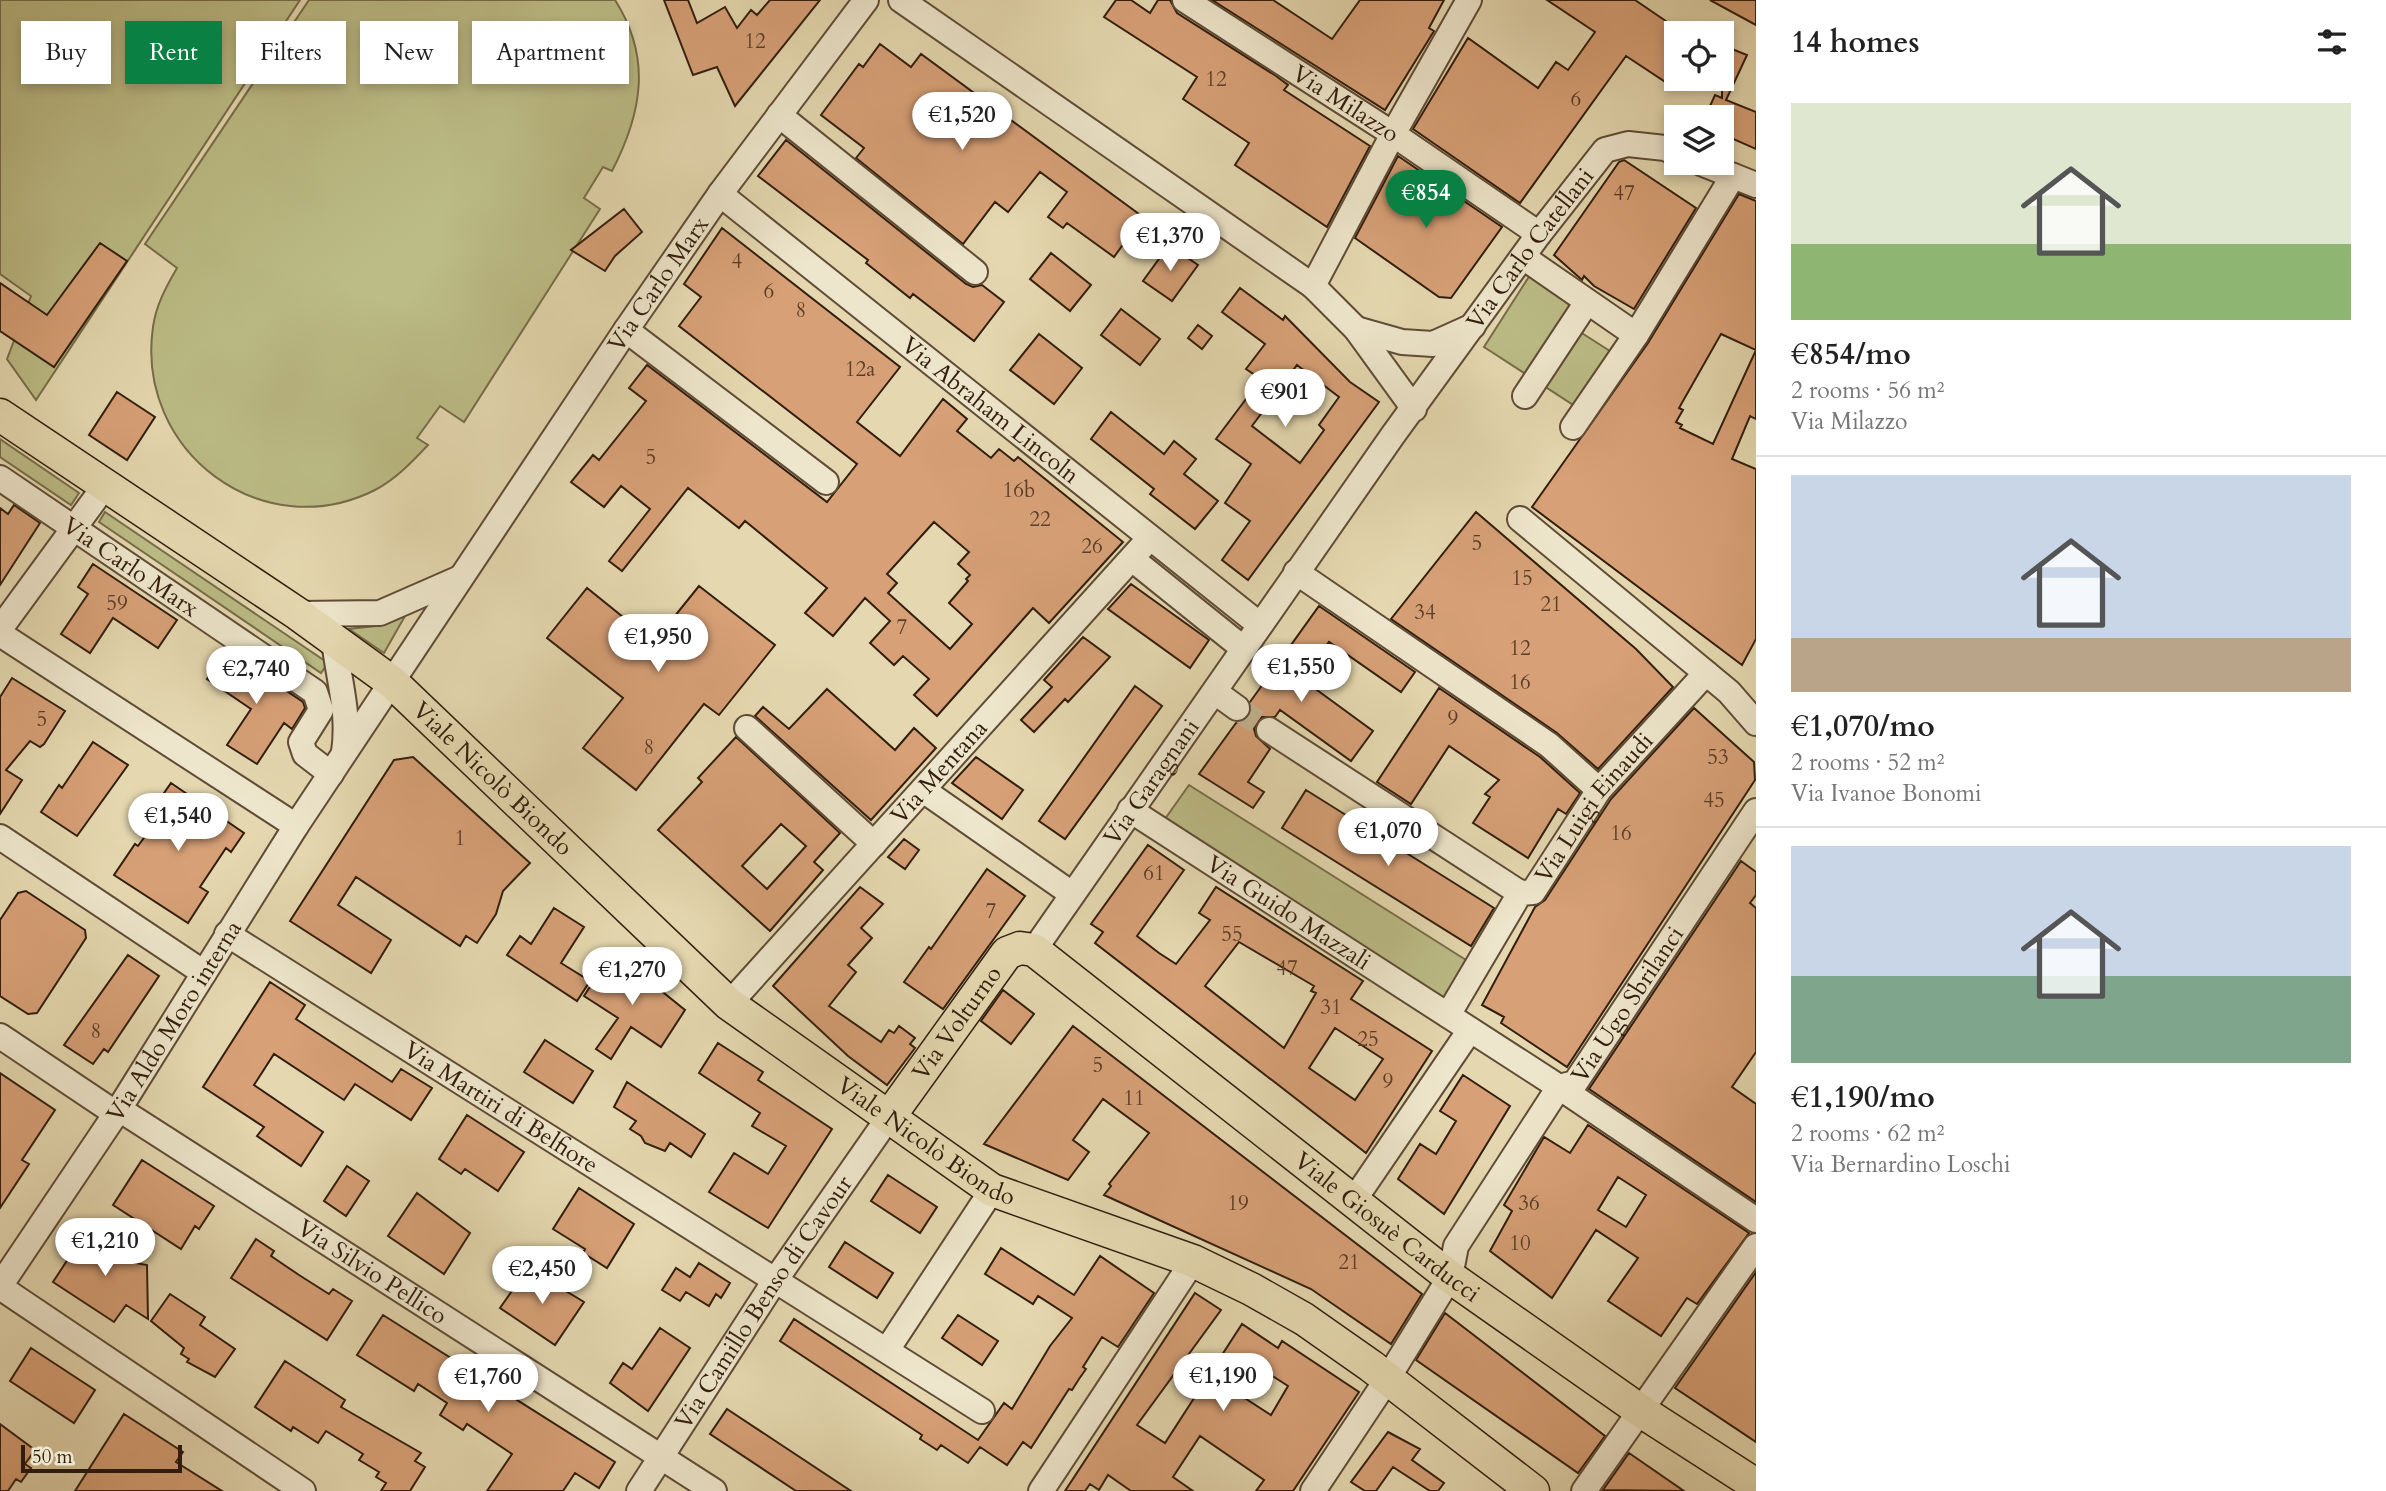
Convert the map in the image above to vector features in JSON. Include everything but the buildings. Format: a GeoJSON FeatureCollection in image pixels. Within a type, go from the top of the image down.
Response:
{"type":"FeatureCollection","features":[{"type":"Feature","properties":{"kind":"main road"},"geometry":{"type":"LineString","coordinates":[[0,415],[104,487],[298,614],[393,682]]}},
{"type":"Feature","properties":{"kind":"main road","name":"Viale Nicolò Biondo"},"geometry":{"type":"LineString","coordinates":[[393,682],[729,1004],[992,1190],[1194,1261],[1304,1319],[1388,1378],[1533,1491]]}},
{"type":"Feature","properties":{"kind":"main road","name":"Via Volturno"},"geometry":{"type":"LineString","coordinates":[[889,1117],[1007,953],[1020,948],[1034,950]]}},
{"type":"Feature","properties":{"kind":"main road","name":"Viale Giosuè Carducci"},"geometry":{"type":"LineString","coordinates":[[1034,950],[1450,1277],[1641,1411],[1756,1485]]}},
{"type":"Feature","properties":{"kind":"street","name":"Via Carlo Marx"},"geometry":{"type":"LineString","coordinates":[[461,578],[720,194],[866,0]]}},
{"type":"Feature","properties":{"kind":"street"},"geometry":{"type":"LineString","coordinates":[[901,0],[1313,286],[1356,329],[1414,409]]}},
{"type":"Feature","properties":{"kind":"street","name":"Via Milazzo"},"geometry":{"type":"LineString","coordinates":[[1185,0],[1393,134],[1539,234]]}},
{"type":"Feature","properties":{"kind":"street"},"geometry":{"type":"LineString","coordinates":[[1313,286],[1393,134],[1469,0]]}},
{"type":"Feature","properties":{"kind":"street"},"geometry":{"type":"LineString","coordinates":[[779,115],[975,272]]}},
{"type":"Feature","properties":{"kind":"street","name":"Via Carlo Catellani"},"geometry":{"type":"LineString","coordinates":[[1414,409],[1539,234],[1605,150],[1628,144],[1664,148]]}},
{"type":"Feature","properties":{"kind":"street"},"geometry":{"type":"LineString","coordinates":[[1573,427],[1636,335],[1733,176],[1756,185]]}},
{"type":"Feature","properties":{"kind":"street","name":"Via Abraham Lincoln"},"geometry":{"type":"LineString","coordinates":[[720,194],[1260,625]]}},
{"type":"Feature","properties":{"kind":"street"},"geometry":{"type":"LineString","coordinates":[[1523,257],[1636,335]]}},
{"type":"Feature","properties":{"kind":"street"},"geometry":{"type":"LineString","coordinates":[[1525,396],[1587,302]]}},
{"type":"Feature","properties":{"kind":"street"},"geometry":{"type":"LineString","coordinates":[[1356,329],[1402,342],[1433,344],[1473,326]]}},
{"type":"Feature","properties":{"kind":"street"},"geometry":{"type":"LineString","coordinates":[[626,330],[826,482]]}},
{"type":"Feature","properties":{"kind":"street","name":"Via Garagnani"},"geometry":{"type":"LineString","coordinates":[[1034,950],[1296,572],[1414,409]]}},
{"type":"Feature","properties":{"kind":"street","name":"Via Carlo Marx"},"geometry":{"type":"LineString","coordinates":[[0,478],[315,692],[321,710],[301,742],[305,754],[337,765]]}},
{"type":"Feature","properties":{"kind":"street"},"geometry":{"type":"LineString","coordinates":[[104,487],[0,631],[296,826]]}},
{"type":"Feature","properties":{"kind":"street"},"geometry":{"type":"LineString","coordinates":[[1520,519],[1730,692],[1756,723]]}},
{"type":"Feature","properties":{"kind":"street","name":"Via Mentana"},"geometry":{"type":"LineString","coordinates":[[729,1004],[1149,539]]}},
{"type":"Feature","properties":{"kind":"street"},"geometry":{"type":"LineString","coordinates":[[1132,559],[1244,649]]}},
{"type":"Feature","properties":{"kind":"street"},"geometry":{"type":"LineString","coordinates":[[1296,572],[1549,745],[1599,790]]}},
{"type":"Feature","properties":{"kind":"street"},"geometry":{"type":"LineString","coordinates":[[298,614],[380,613],[461,578]]}},
{"type":"Feature","properties":{"kind":"street","name":"Via Aldo Moro interna"},"geometry":{"type":"LineString","coordinates":[[0,1287],[8,1253],[117,1111],[296,826],[461,578]]}},
{"type":"Feature","properties":{"kind":"street","name":"Via Aldo Moro interna"},"geometry":{"type":"LineString","coordinates":[[334,639],[338,675],[347,713],[337,765]]}},
{"type":"Feature","properties":{"kind":"street","name":"Via Luigi Einaudi"},"geometry":{"type":"LineString","coordinates":[[1448,1016],[1520,893],[1533,892],[1599,790],[1706,673]]}},
{"type":"Feature","properties":{"kind":"street"},"geometry":{"type":"LineString","coordinates":[[1215,692],[1237,708]]}},
{"type":"Feature","properties":{"kind":"street"},"geometry":{"type":"LineString","coordinates":[[747,728],[874,844]]}},
{"type":"Feature","properties":{"kind":"street"},"geometry":{"type":"LineString","coordinates":[[1269,730],[1520,893]]}},
{"type":"Feature","properties":{"kind":"street"},"geometry":{"type":"LineString","coordinates":[[923,790],[1072,894]]}},
{"type":"Feature","properties":{"kind":"street","name":"Via Guido Mazzali"},"geometry":{"type":"LineString","coordinates":[[1130,810],[1559,1087],[1756,1220]]}},
{"type":"Feature","properties":{"kind":"street","name":"Via Ugo Sbrilanci"},"geometry":{"type":"LineString","coordinates":[[1312,1491],[1388,1378],[1450,1277],[1456,1246],[1559,1087],[1575,1083],[1713,871],[1756,811]]}},
{"type":"Feature","properties":{"kind":"street"},"geometry":{"type":"LineString","coordinates":[[0,837],[204,973]]}},
{"type":"Feature","properties":{"kind":"street","name":"Via Martiri di Belfiore"},"geometry":{"type":"LineString","coordinates":[[227,934],[982,1411]]}},
{"type":"Feature","properties":{"kind":"street"},"geometry":{"type":"LineString","coordinates":[[1354,1200],[1470,1030]]}},
{"type":"Feature","properties":{"kind":"street","name":"Via Silvio Pellico"},"geometry":{"type":"LineString","coordinates":[[0,1036],[714,1491]]}},
{"type":"Feature","properties":{"kind":"street","name":"Via Camillo Benso di Cavour"},"geometry":{"type":"LineString","coordinates":[[639,1491],[774,1282],[889,1117]]}},
{"type":"Feature","properties":{"kind":"street"},"geometry":{"type":"LineString","coordinates":[[887,1350],[992,1190]]}},
{"type":"Feature","properties":{"kind":"street"},"geometry":{"type":"LineString","coordinates":[[1584,1491],[1756,1246]]}},
{"type":"Feature","properties":{"kind":"street"},"geometry":{"type":"LineString","coordinates":[[1041,1491],[1194,1261]]}},
{"type":"Feature","properties":{"kind":"street"},"geometry":{"type":"LineString","coordinates":[[0,1287],[303,1491]]}},
{"type":"Feature","properties":{"kind":"green space"},"geometry":{"type":"Polygon","coordinates":[[[0,0],[300,0],[286,21],[236,21],[236,84],[245,84],[36,400],[7,359],[31,296],[0,274],[0,0]]]}},
{"type":"Feature","properties":{"kind":"green space"},"geometry":{"type":"Polygon","coordinates":[[[309,0],[615,0],[626,21],[472,21],[472,84],[629,84],[629,28],[638,64],[639,86],[630,128],[612,171],[603,167],[584,198],[600,209],[464,422],[440,406],[417,438],[428,445],[383,486],[332,504],[290,506],[250,496],[215,476],[186,448],[164,413],[153,372],[153,327],[165,289],[177,268],[145,244],[253,84],[346,84],[346,21],[295,21],[309,0]]]}},
{"type":"Feature","properties":{"kind":"green space"},"geometry":{"type":"Polygon","coordinates":[[[1530,275],[1574,302],[1563,321],[1613,353],[1578,408],[1484,347],[1530,275]]]}},
{"type":"Feature","properties":{"kind":"green space"},"geometry":{"type":"Polygon","coordinates":[[[0,439],[79,493],[71,505],[0,457],[0,439]]]}},
{"type":"Feature","properties":{"kind":"green space"},"geometry":{"type":"Polygon","coordinates":[[[105,512],[328,663],[321,673],[99,522],[105,512]]]}},
{"type":"Feature","properties":{"kind":"green space"},"geometry":{"type":"Polygon","coordinates":[[[405,616],[384,653],[349,629],[375,626],[405,616]]]}},
{"type":"Feature","properties":{"kind":"green space"},"geometry":{"type":"Polygon","coordinates":[[[1189,785],[1466,960],[1443,999],[1165,819],[1189,785]]]}},
{"type":"Feature","properties":{"kind":"tunnel"},"geometry":{"type":"LineString","coordinates":[[1237,708],[1269,730]]}}]}
